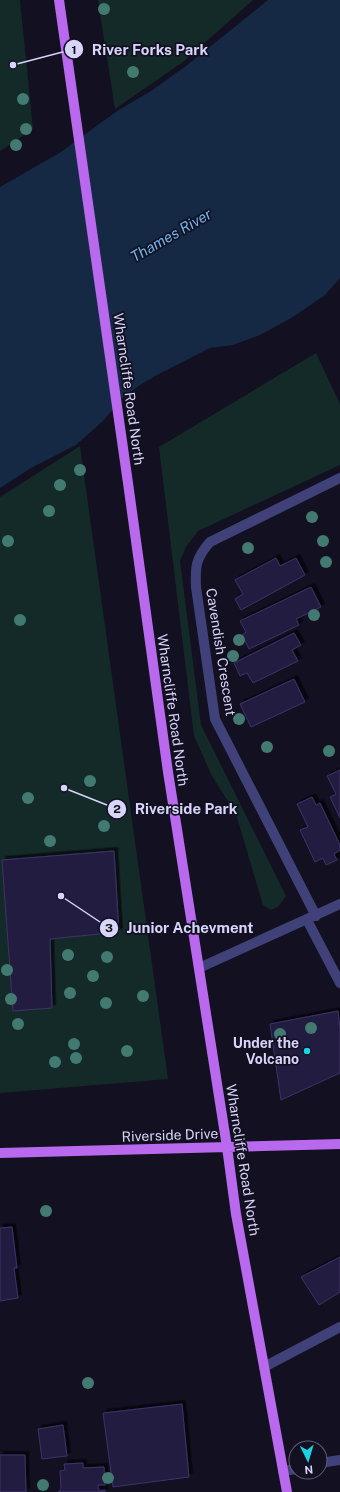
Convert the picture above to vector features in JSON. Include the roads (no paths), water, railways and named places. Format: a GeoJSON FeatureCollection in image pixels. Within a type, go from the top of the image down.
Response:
{"type":"FeatureCollection","features":[{"type":"Feature","properties":{"kind":"main road","name":"Wharncliffe Road North"},"geometry":{"type":"LineString","coordinates":[[59,0],[168,772],[227,1147],[236,1214],[287,1492]]}},
{"type":"Feature","properties":{"kind":"main road","name":"Riverside Drive"},"geometry":{"type":"LineString","coordinates":[[0,1154],[340,1144]]}},
{"type":"Feature","properties":{"kind":"street","name":"Cavendish Crescent"},"geometry":{"type":"LineString","coordinates":[[340,478],[210,542],[200,553],[195,570],[196,587],[215,719],[312,918],[340,983]]}},
{"type":"Feature","properties":{"kind":"street"},"geometry":{"type":"LineString","coordinates":[[199,968],[340,904]]}},
{"type":"Feature","properties":{"kind":"street"},"geometry":{"type":"LineString","coordinates":[[264,1367],[340,1327]]}},
{"type":"Feature","properties":{"kind":"street"},"geometry":{"type":"LineString","coordinates":[[328,1462],[340,1460]]}},
{"type":"Feature","properties":{"kind":"street"},"geometry":{"type":"LineString","coordinates":[[283,1471],[288,1470]]}},
{"type":"Feature","properties":{"kind":"water","name":"Thames River"},"geometry":{"type":"Polygon","coordinates":[[[268,0],[340,0],[340,278],[325,295],[293,317],[260,335],[233,345],[210,348],[140,385],[122,398],[104,420],[76,445],[31,468],[0,488],[0,187],[61,152],[117,111],[151,91],[186,66],[268,0]]]}},
{"type":"Feature","properties":{"kind":"place","name":"River Forks Park"},"geometry":{"type":"Point","coordinates":[13,65]}},
{"type":"Feature","properties":{"kind":"place","name":"Riverside Park"},"geometry":{"type":"Point","coordinates":[64,788]}},
{"type":"Feature","properties":{"kind":"place","name":"Junior Achevment"},"geometry":{"type":"Point","coordinates":[61,896]}},
{"type":"Feature","properties":{"kind":"place","name":"Under the Volcano"},"geometry":{"type":"Point","coordinates":[307,1051]}}]}
